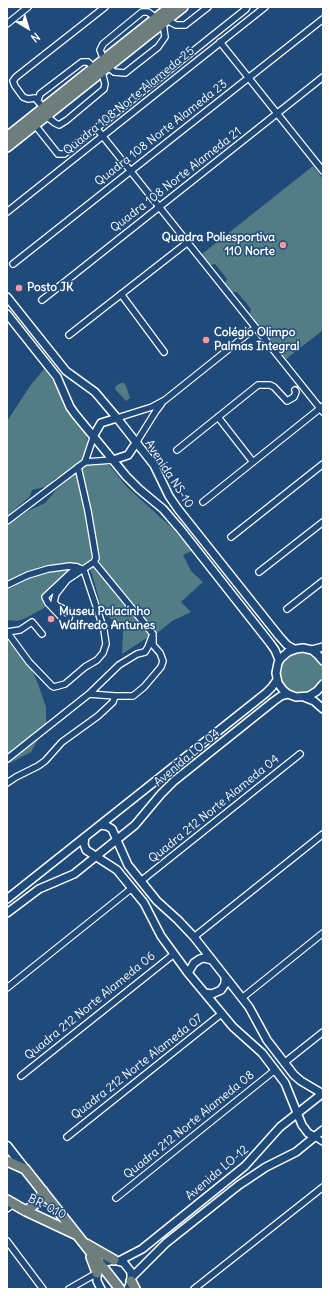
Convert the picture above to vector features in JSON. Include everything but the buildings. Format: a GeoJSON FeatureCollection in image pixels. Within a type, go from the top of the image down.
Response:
{"type":"FeatureCollection","features":[{"type":"Feature","properties":{"kind":"main road"},"geometry":{"type":"LineString","coordinates":[[7,138],[45,112],[102,67],[163,15],[183,7]]}},
{"type":"Feature","properties":{"kind":"main road"},"geometry":{"type":"LineString","coordinates":[[7,147],[35,125],[45,112]]}},
{"type":"Feature","properties":{"kind":"main road"},"geometry":{"type":"LineString","coordinates":[[7,1146],[86,1245],[99,1269],[120,1289]]}},
{"type":"Feature","properties":{"kind":"main road"},"geometry":{"type":"LineString","coordinates":[[7,1161],[25,1169]]}},
{"type":"Feature","properties":{"kind":"main road"},"geometry":{"type":"LineString","coordinates":[[26,1211],[39,1201],[43,1191]]}},
{"type":"Feature","properties":{"kind":"main road","name":"BR-010"},"geometry":{"type":"LineString","coordinates":[[9,1204],[78,1235]]}},
{"type":"Feature","properties":{"kind":"main road"},"geometry":{"type":"LineString","coordinates":[[86,1245],[92,1246],[116,1260]]}},
{"type":"Feature","properties":{"kind":"street"},"geometry":{"type":"LineString","coordinates":[[7,24],[28,7]]}},
{"type":"Feature","properties":{"kind":"street"},"geometry":{"type":"LineString","coordinates":[[105,7],[16,77],[13,81],[23,97],[38,100],[54,123],[59,125],[67,120],[104,89],[105,84],[100,50],[103,44],[142,12],[163,15],[176,25],[186,25],[208,7]]}},
{"type":"Feature","properties":{"kind":"street","name":"Quadra 108 Norte Alameda 25"},"geometry":{"type":"LineString","coordinates":[[7,212],[264,7]]}},
{"type":"Feature","properties":{"kind":"street"},"geometry":{"type":"LineString","coordinates":[[35,125],[56,152],[62,155],[246,8],[252,17]]}},
{"type":"Feature","properties":{"kind":"street"},"geometry":{"type":"LineString","coordinates":[[38,100],[40,94],[82,62],[88,62],[114,72],[125,73],[158,47],[165,37],[163,15]]}},
{"type":"Feature","properties":{"kind":"street","name":"Quadra 108 Norte Alameda 23"},"geometry":{"type":"LineString","coordinates":[[13,264],[323,19]]}},
{"type":"Feature","properties":{"kind":"street"},"geometry":{"type":"LineString","coordinates":[[220,42],[323,171]]}},
{"type":"Feature","properties":{"kind":"street","name":"Quadra 108 Norte Alameda 21"},"geometry":{"type":"LineString","coordinates":[[42,300],[323,77]]}},
{"type":"Feature","properties":{"kind":"street"},"geometry":{"type":"LineString","coordinates":[[97,128],[255,328],[322,409],[202,502]]}},
{"type":"Feature","properties":{"kind":"street"},"geometry":{"type":"LineString","coordinates":[[69,335],[188,242]]}},
{"type":"Feature","properties":{"kind":"street"},"geometry":{"type":"LineString","coordinates":[[122,294],[164,352]]}},
{"type":"Feature","properties":{"kind":"street","name":"Avenida NS-10"},"geometry":{"type":"LineString","coordinates":[[7,297],[66,371],[95,392],[117,418],[154,465],[169,496],[178,509],[279,636],[294,650]]}},
{"type":"Feature","properties":{"kind":"street","name":"Avenida NS-10"},"geometry":{"type":"LineString","coordinates":[[7,314],[57,377],[70,407],[132,483],[163,509],[270,643],[280,660]]}},
{"type":"Feature","properties":{"kind":"street"},"geometry":{"type":"LineString","coordinates":[[7,521],[85,462],[113,460],[128,455],[156,411],[165,400],[255,328]]}},
{"type":"Feature","properties":{"kind":"street"},"geometry":{"type":"LineString","coordinates":[[177,450],[258,385],[270,385],[274,387],[287,402],[294,398],[296,392],[295,390]]}},
{"type":"Feature","properties":{"kind":"street"},"geometry":{"type":"LineString","coordinates":[[85,462],[94,435],[101,423],[148,408],[165,400]]}},
{"type":"Feature","properties":{"kind":"street"},"geometry":{"type":"LineString","coordinates":[[218,417],[253,462]]}},
{"type":"Feature","properties":{"kind":"street"},"geometry":{"type":"LineString","coordinates":[[231,536],[323,464]]}},
{"type":"Feature","properties":{"kind":"street"},"geometry":{"type":"LineString","coordinates":[[77,567],[45,597],[48,603],[64,620],[69,618],[70,614],[68,611],[57,606],[54,602],[54,597],[69,578],[84,570],[94,562],[96,554],[78,467]]}},
{"type":"Feature","properties":{"kind":"street"},"geometry":{"type":"LineString","coordinates":[[259,572],[323,522]]}},
{"type":"Feature","properties":{"kind":"street"},"geometry":{"type":"LineString","coordinates":[[89,694],[133,696],[161,667],[163,661],[154,644],[153,634],[94,562]]}},
{"type":"Feature","properties":{"kind":"street"},"geometry":{"type":"LineString","coordinates":[[7,585],[38,571],[77,567],[84,570],[106,637],[105,648],[97,660],[85,667],[65,684],[57,687],[52,686],[29,662],[7,632],[20,630],[32,622],[42,634]]}},
{"type":"Feature","properties":{"kind":"street"},"geometry":{"type":"LineString","coordinates":[[287,610],[323,581]]}},
{"type":"Feature","properties":{"kind":"street"},"geometry":{"type":"LineString","coordinates":[[7,759],[89,694],[119,665],[137,654],[145,652],[153,634]]}},
{"type":"Feature","properties":{"kind":"street"},"geometry":{"type":"LineString","coordinates":[[312,650],[323,647]]}},
{"type":"Feature","properties":{"kind":"street"},"geometry":{"type":"LineString","coordinates":[[323,661],[312,650],[303,648],[287,653],[280,660],[277,670],[277,680],[281,688],[288,694],[296,697],[304,697],[315,693],[323,684]]}},
{"type":"Feature","properties":{"kind":"street","name":"Avenida LO-04"},"geometry":{"type":"LineString","coordinates":[[7,899],[266,693],[277,680]]}},
{"type":"Feature","properties":{"kind":"street","name":"Avenida LO-04"},"geometry":{"type":"LineString","coordinates":[[7,913],[39,890],[74,874],[96,857],[138,823],[170,784],[274,701],[281,696],[288,694]]}},
{"type":"Feature","properties":{"kind":"street"},"geometry":{"type":"LineString","coordinates":[[7,783],[41,763],[62,742],[98,716],[113,702],[115,696]]}},
{"type":"Feature","properties":{"kind":"street"},"geometry":{"type":"LineString","coordinates":[[304,697],[314,701],[323,709]]}},
{"type":"Feature","properties":{"kind":"street","name":"Quadra 212 Norte Alameda 04"},"geometry":{"type":"LineString","coordinates":[[141,881],[300,754]]}},
{"type":"Feature","properties":{"kind":"street"},"geometry":{"type":"LineString","coordinates":[[100,825],[107,826],[112,829],[128,865],[157,901],[183,924],[194,937],[252,1011],[267,1040],[284,1063],[301,1081],[323,1094]]}},
{"type":"Feature","properties":{"kind":"street"},"geometry":{"type":"LineString","coordinates":[[194,937],[323,834]]}},
{"type":"Feature","properties":{"kind":"street"},"geometry":{"type":"LineString","coordinates":[[85,837],[84,844],[86,850],[118,872],[132,888],[144,903],[161,936],[188,973],[233,1028],[262,1053],[287,1086],[305,1129],[323,1142]]}},
{"type":"Feature","properties":{"kind":"street"},"geometry":{"type":"LineString","coordinates":[[7,988],[132,888]]}},
{"type":"Feature","properties":{"kind":"street"},"geometry":{"type":"LineString","coordinates":[[242,998],[323,933]]}},
{"type":"Feature","properties":{"kind":"street","name":"Quadra 212 Norte Alameda 06"},"geometry":{"type":"LineString","coordinates":[[21,1076],[174,954]]}},
{"type":"Feature","properties":{"kind":"street"},"geometry":{"type":"LineString","coordinates":[[188,973],[194,964],[200,959],[204,958],[212,960]]}},
{"type":"Feature","properties":{"kind":"street"},"geometry":{"type":"LineString","coordinates":[[205,993],[212,994],[221,990],[225,984],[225,977]]}},
{"type":"Feature","properties":{"kind":"street","name":"Quadra 212 Norte Alameda 07"},"geometry":{"type":"LineString","coordinates":[[66,1137],[221,1014]]}},
{"type":"Feature","properties":{"kind":"street"},"geometry":{"type":"LineString","coordinates":[[284,1063],[323,1032]]}},
{"type":"Feature","properties":{"kind":"street","name":"Quadra 212 Norte Alameda 08"},"geometry":{"type":"LineString","coordinates":[[116,1198],[275,1070]]}},
{"type":"Feature","properties":{"kind":"street","name":"Avenida LO-12"},"geometry":{"type":"LineString","coordinates":[[99,1269],[110,1261],[142,1249],[245,1166],[254,1158],[274,1132],[323,1094]]}},
{"type":"Feature","properties":{"kind":"street","name":"Avenida LO-12"},"geometry":{"type":"LineString","coordinates":[[132,1284],[163,1246],[239,1185],[261,1170],[296,1152],[323,1130]]}},
{"type":"Feature","properties":{"kind":"street"},"geometry":{"type":"LineString","coordinates":[[194,1289],[323,1187]]}},
{"type":"Feature","properties":{"kind":"street"},"geometry":{"type":"LineString","coordinates":[[7,1241],[43,1289]]}},
{"type":"Feature","properties":{"kind":"street"},"geometry":{"type":"LineString","coordinates":[[116,1260],[128,1267],[132,1284]]}},
{"type":"Feature","properties":{"kind":"street"},"geometry":{"type":"LineString","coordinates":[[69,1289],[99,1269]]}},
{"type":"Feature","properties":{"kind":"street"},"geometry":{"type":"LineString","coordinates":[[99,1269],[97,1281],[101,1289]]}},
{"type":"Feature","properties":{"kind":"green space"},"geometry":{"type":"Polygon","coordinates":[[[313,166],[323,179],[323,330],[286,359],[250,314],[251,309],[237,292],[232,292],[225,283],[227,279],[215,264],[210,265],[202,254],[313,166]]]}},
{"type":"Feature","properties":{"kind":"green space"},"geometry":{"type":"Polygon","coordinates":[[[44,369],[54,382],[72,418],[85,433],[88,441],[87,452],[82,461],[62,476],[54,479],[49,486],[32,490],[30,496],[7,516],[7,421],[30,386],[44,369]]]}},
{"type":"Feature","properties":{"kind":"green space"},"geometry":{"type":"Polygon","coordinates":[[[124,383],[126,386],[130,398],[126,401],[115,389],[116,386],[124,383]]]}},
{"type":"Feature","properties":{"kind":"green space"},"geometry":{"type":"Polygon","coordinates":[[[89,463],[109,465],[126,486],[171,527],[192,551],[183,555],[191,571],[203,582],[181,602],[191,612],[172,621],[156,634],[153,634],[122,654],[123,631],[102,610],[92,574],[87,564],[62,564],[31,570],[7,583],[7,526],[28,511],[45,503],[57,489],[89,463]]]}},
{"type":"Feature","properties":{"kind":"green space"},"geometry":{"type":"Polygon","coordinates":[[[72,569],[43,596],[46,606],[44,608],[24,619],[17,621],[7,620],[7,590],[41,574],[72,569]]]}},
{"type":"Feature","properties":{"kind":"green space"},"geometry":{"type":"Polygon","coordinates":[[[7,640],[27,659],[46,707],[46,724],[31,752],[7,764],[7,640]]]}},
{"type":"Feature","properties":{"kind":"green space"},"geometry":{"type":"Polygon","coordinates":[[[301,651],[313,655],[319,661],[323,673],[319,685],[313,691],[301,695],[289,691],[283,685],[279,673],[283,661],[289,655],[301,651]]]}},
{"type":"Feature","properties":{"kind":"place","name":"Quadra Poliesportiva 110 Norte"},"geometry":{"type":"Point","coordinates":[283,245]}},
{"type":"Feature","properties":{"kind":"place","name":"Posto JK"},"geometry":{"type":"Point","coordinates":[19,288]}},
{"type":"Feature","properties":{"kind":"place","name":"Colégio Olimpo Palmas Integral"},"geometry":{"type":"Point","coordinates":[206,340]}},
{"type":"Feature","properties":{"kind":"place","name":"Museu Palacinho Walfredo Antunes"},"geometry":{"type":"Point","coordinates":[51,619]}}]}
